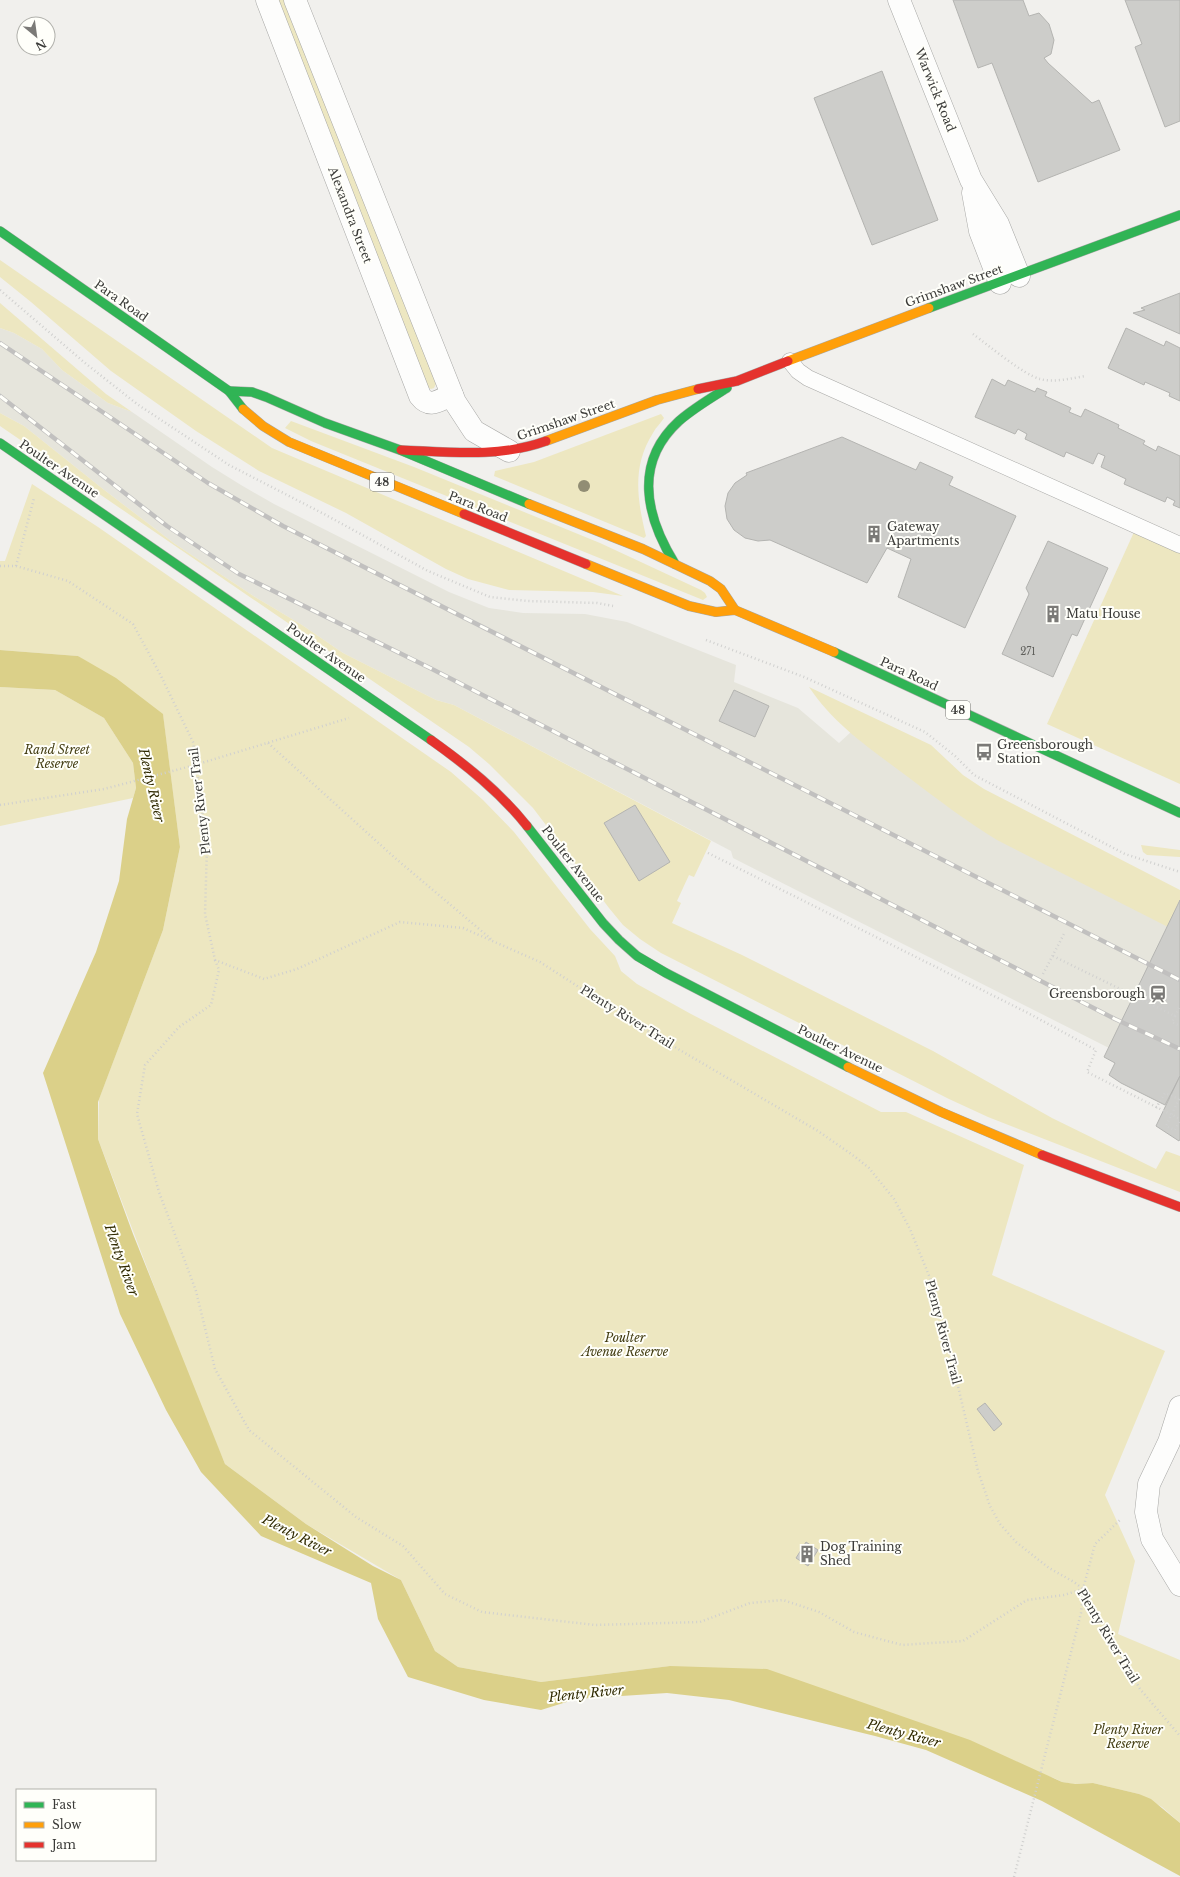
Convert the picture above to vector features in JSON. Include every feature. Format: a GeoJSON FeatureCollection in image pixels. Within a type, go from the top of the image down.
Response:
{"type":"FeatureCollection","features":[{"type":"Feature","properties":{"kind":"street","name":"Alexandra Street"},"geometry":{"type":"LineString","coordinates":[[267,0],[420,396],[425,402],[431,404],[452,395]]}},
{"type":"Feature","properties":{"kind":"street"},"geometry":{"type":"LineString","coordinates":[[295,0],[458,408],[474,431],[509,451]]}},
{"type":"Feature","properties":{"kind":"street","name":"Warwick Road"},"geometry":{"type":"LineString","coordinates":[[899,0],[971,180],[980,231],[1009,279]]}},
{"type":"Feature","properties":{"kind":"street","name":"Grimshaw Street"},"geometry":{"type":"LineString","coordinates":[[675,564],[661,543],[652,518],[648,490],[652,461],[664,436],[678,421],[737,382],[1180,215]]}},
{"type":"Feature","properties":{"kind":"street","name":"Para Road"},"geometry":{"type":"LineString","coordinates":[[0,231],[229,391],[242,411],[251,419],[289,442],[311,453],[689,606],[716,612],[735,610],[840,654],[1180,813]]}},
{"type":"Feature","properties":{"kind":"street","name":"Grimshaw Street"},"geometry":{"type":"LineString","coordinates":[[400,450],[483,454],[526,448],[658,400],[700,388],[737,382]]}},
{"type":"Feature","properties":{"kind":"street","name":"Para Road"},"geometry":{"type":"LineString","coordinates":[[229,391],[252,392],[266,397],[326,423],[400,450],[643,550],[710,581],[721,589],[735,610]]}},
{"type":"Feature","properties":{"kind":"street","name":"Poulter Avenue"},"geometry":{"type":"LineString","coordinates":[[0,443],[459,760],[491,786],[522,818],[603,923],[637,956],[666,973],[791,1039],[941,1112],[1040,1154],[1180,1207]]}},
{"type":"Feature","properties":{"kind":"street"},"geometry":{"type":"LineString","coordinates":[[1180,1407],[1169,1442],[1149,1484],[1146,1512],[1152,1539],[1180,1585]]}},
{"type":"Feature","properties":{"kind":"lane"},"geometry":{"type":"LineString","coordinates":[[790,361],[798,371],[808,378],[1180,545]]}},
{"type":"Feature","properties":{"kind":"path"},"geometry":{"type":"LineString","coordinates":[[0,290],[85,363],[122,392],[229,465],[428,571],[490,597],[528,602],[597,603],[615,606]]}},
{"type":"Feature","properties":{"kind":"path"},"geometry":{"type":"LineString","coordinates":[[973,334],[1039,379],[1050,380],[1086,376]]}},
{"type":"Feature","properties":{"kind":"path"},"geometry":{"type":"LineString","coordinates":[[16,566],[41,471]]}},
{"type":"Feature","properties":{"kind":"path","name":"Plenty River Trail"},"geometry":{"type":"LineString","coordinates":[[0,566],[16,566],[68,581],[133,624],[161,676],[193,742],[207,846],[205,914],[215,960],[264,979],[297,969],[400,922],[463,928],[540,962],[644,1029],[818,1131],[869,1168],[894,1199],[910,1229],[930,1278],[942,1316],[978,1471],[990,1506],[1000,1524],[1016,1542],[1041,1562],[1074,1582],[1082,1589],[1140,1689],[1180,1736]]}},
{"type":"Feature","properties":{"kind":"path"},"geometry":{"type":"LineString","coordinates":[[706,639],[801,676],[925,732],[955,756],[974,775],[1125,854],[1180,872]]}},
{"type":"Feature","properties":{"kind":"path"},"geometry":{"type":"LineString","coordinates":[[0,805],[104,789],[195,765],[384,708]]}},
{"type":"Feature","properties":{"kind":"path"},"geometry":{"type":"LineString","coordinates":[[268,743],[395,858],[494,942]]}},
{"type":"Feature","properties":{"kind":"path"},"geometry":{"type":"LineString","coordinates":[[708,853],[1028,1013],[1096,1050],[1087,1072],[1156,1108],[1180,1119],[1175,1130],[1166,1126],[1180,1098],[1165,1093],[1156,1108]]}},
{"type":"Feature","properties":{"kind":"path"},"geometry":{"type":"LineString","coordinates":[[1043,974],[1065,932]]}},
{"type":"Feature","properties":{"kind":"path"},"geometry":{"type":"LineString","coordinates":[[1053,956],[1175,1016]]}},
{"type":"Feature","properties":{"kind":"path"},"geometry":{"type":"LineString","coordinates":[[215,960],[219,970],[211,1004],[179,1028],[145,1065],[137,1114],[159,1192],[196,1291],[215,1369],[249,1430],[356,1517],[403,1546],[445,1594],[482,1612],[595,1625],[700,1622],[750,1603],[783,1600],[819,1612],[854,1632],[902,1645],[963,1641],[1027,1600],[1064,1595],[1082,1589]]}},
{"type":"Feature","properties":{"kind":"path"},"geometry":{"type":"LineString","coordinates":[[1180,1006],[1172,1022],[1180,1026]]}},
{"type":"Feature","properties":{"kind":"path"},"geometry":{"type":"LineString","coordinates":[[1014,1877],[1081,1612],[1082,1589],[1095,1544],[1118,1521],[1146,1512]]}},
{"type":"Feature","properties":{"kind":"shaded area"},"geometry":{"type":"Polygon","coordinates":[[[0,328],[14,333],[42,349],[62,370],[108,403],[132,412],[241,485],[274,504],[449,592],[489,608],[523,613],[585,614],[627,622],[736,665],[734,682],[798,708],[839,743],[864,720],[946,772],[1180,900],[1109,1048],[733,858],[731,851],[454,705],[436,700],[343,653],[302,625],[255,597],[175,544],[24,426],[0,413],[0,328]]]}},
{"type":"Feature","properties":{"kind":"green space"},"geometry":{"type":"Polygon","coordinates":[[[274,0],[286,0],[437,382],[434,388],[431,389],[427,387],[274,0]]]}},
{"type":"Feature","properties":{"kind":"green space"},"geometry":{"type":"Polygon","coordinates":[[[0,260],[272,448],[623,596],[593,592],[509,590],[468,579],[446,569],[346,513],[259,471],[196,431],[111,371],[0,277],[0,260]]]}},
{"type":"Feature","properties":{"kind":"green space"},"geometry":{"type":"Polygon","coordinates":[[[0,303],[106,394],[132,412],[108,403],[62,370],[42,349],[14,333],[0,328],[0,303]]]}},
{"type":"Feature","properties":{"kind":"green space"},"geometry":{"type":"Polygon","coordinates":[[[0,413],[24,426],[175,544],[343,653],[436,700],[454,705],[711,841],[694,877],[689,875],[677,901],[681,903],[672,923],[742,955],[933,1051],[1052,1118],[1156,1169],[1166,1151],[1180,1156],[1180,1192],[988,1117],[949,1099],[661,953],[623,925],[533,808],[489,764],[469,747],[0,426],[0,413]]]}},
{"type":"Feature","properties":{"kind":"green space"},"geometry":{"type":"Polygon","coordinates":[[[661,414],[664,418],[646,445],[639,470],[638,483],[640,509],[646,536],[644,538],[494,476],[495,471],[534,462],[661,414]]]}},
{"type":"Feature","properties":{"kind":"green space"},"geometry":{"type":"Polygon","coordinates":[[[291,421],[414,467],[600,543],[701,590],[707,597],[703,600],[311,441],[285,428],[291,421]]]}},
{"type":"Feature","properties":{"kind":"green space","name":"Poulter Avenue Reserve"},"geometry":{"type":"Polygon","coordinates":[[[32,484],[98,527],[451,772],[483,800],[514,832],[590,929],[615,956],[621,971],[637,984],[691,1014],[881,1112],[906,1112],[1024,1165],[992,1275],[1165,1351],[1105,1495],[1135,1561],[1118,1634],[1180,1660],[1180,1823],[1162,1807],[1139,1794],[1093,1783],[1073,1784],[1062,1782],[1054,1778],[670,1666],[541,1682],[458,1667],[435,1651],[401,1580],[306,1524],[225,1464],[193,1388],[98,1139],[99,1099],[163,930],[180,847],[163,715],[78,656],[0,650],[0,561],[5,561],[32,484]]]}},
{"type":"Feature","properties":{"kind":"green space"},"geometry":{"type":"Polygon","coordinates":[[[1134,532],[1180,553],[1180,784],[1047,724],[1134,532]]]}},
{"type":"Feature","properties":{"kind":"green space","name":"Rand Street Reserve"},"geometry":{"type":"Polygon","coordinates":[[[0,687],[55,690],[104,718],[133,763],[136,788],[133,798],[0,826],[0,687]]]}},
{"type":"Feature","properties":{"kind":"green space"},"geometry":{"type":"Polygon","coordinates":[[[809,687],[931,745],[963,775],[984,789],[1180,890],[1180,900],[1168,927],[997,840],[974,825],[854,736],[830,713],[809,687]]]}},
{"type":"Feature","properties":{"kind":"green space"},"geometry":{"type":"Polygon","coordinates":[[[1141,845],[1180,850],[1180,857],[1147,855],[1143,852],[1141,845]]]}},
{"type":"Feature","properties":{"kind":"water","name":"Plenty River"},"geometry":{"type":"Polygon","coordinates":[[[0,650],[78,656],[116,678],[163,714],[180,847],[163,930],[98,1102],[98,1139],[133,1234],[225,1464],[306,1524],[373,1566],[401,1580],[435,1651],[458,1667],[541,1682],[670,1666],[767,1669],[970,1740],[1062,1782],[1075,1784],[1093,1783],[1139,1794],[1151,1799],[1180,1823],[1180,1876],[1042,1801],[926,1750],[875,1736],[729,1700],[667,1693],[576,1699],[541,1710],[484,1700],[408,1677],[378,1619],[371,1583],[261,1536],[201,1472],[166,1410],[120,1314],[43,1073],[96,952],[119,881],[127,819],[136,788],[133,763],[104,718],[55,690],[0,687],[0,650]]]}},
{"type":"Feature","properties":{"kind":"building"},"geometry":{"type":"Polygon","coordinates":[[[953,0],[1023,0],[1029,16],[1039,13],[1049,24],[1054,40],[1051,54],[1044,58],[1092,103],[1099,100],[1120,150],[1038,182],[992,63],[978,68],[953,0]]]}},
{"type":"Feature","properties":{"kind":"building"},"geometry":{"type":"Polygon","coordinates":[[[1125,0],[1180,0],[1180,121],[1165,127],[1135,47],[1142,44],[1125,0]]]}},
{"type":"Feature","properties":{"kind":"building"},"geometry":{"type":"Polygon","coordinates":[[[882,71],[938,220],[872,245],[814,98],[882,71]]]}},
{"type":"Feature","properties":{"kind":"building"},"geometry":{"type":"Polygon","coordinates":[[[1180,293],[1180,334],[1133,313],[1145,310],[1141,308],[1180,293]]]}},
{"type":"Feature","properties":{"kind":"building"},"geometry":{"type":"Polygon","coordinates":[[[1126,328],[1164,346],[1166,341],[1180,348],[1180,401],[1169,396],[1170,393],[1145,382],[1144,385],[1108,368],[1126,328]]]}},
{"type":"Feature","properties":{"kind":"building"},"geometry":{"type":"Polygon","coordinates":[[[992,379],[1005,386],[1008,380],[1035,392],[1037,388],[1047,392],[1045,396],[1071,408],[1069,412],[1081,417],[1085,409],[1119,425],[1118,428],[1145,441],[1143,444],[1156,451],[1158,446],[1180,456],[1180,508],[1173,505],[1175,501],[1167,497],[1165,502],[1124,484],[1126,479],[1101,467],[1105,456],[1098,453],[1093,464],[1066,452],[1064,457],[1025,439],[1027,434],[1018,429],[1015,434],[975,417],[992,379]]]}},
{"type":"Feature","properties":{"kind":"building","name":"Gateway Apartments"},"geometry":{"type":"Polygon","coordinates":[[[842,437],[916,470],[920,462],[953,477],[949,485],[1016,516],[965,628],[898,597],[911,559],[887,548],[867,583],[770,540],[758,541],[745,538],[734,530],[727,519],[725,506],[728,493],[735,483],[747,475],[746,473],[842,437]]]}},
{"type":"Feature","properties":{"kind":"building","name":"Matu House"},"geometry":{"type":"Polygon","coordinates":[[[1048,541],[1108,568],[1077,636],[1072,634],[1053,677],[1002,654],[1029,594],[1026,588],[1048,541]]]}},
{"type":"Feature","properties":{"kind":"building"},"geometry":{"type":"Polygon","coordinates":[[[734,690],[769,706],[755,737],[719,721],[734,690]]]}},
{"type":"Feature","properties":{"kind":"building"},"geometry":{"type":"Polygon","coordinates":[[[635,805],[670,862],[639,881],[604,823],[635,805]]]}},
{"type":"Feature","properties":{"kind":"building","name":"Greensborough"},"geometry":{"type":"Polygon","coordinates":[[[1180,900],[1180,1076],[1165,1105],[1121,1083],[1109,1075],[1115,1063],[1104,1057],[1180,900]]]}},
{"type":"Feature","properties":{"kind":"building"},"geometry":{"type":"Polygon","coordinates":[[[1180,1076],[1180,1139],[1179,1141],[1156,1126],[1180,1076]]]}},
{"type":"Feature","properties":{"kind":"building"},"geometry":{"type":"Polygon","coordinates":[[[985,1403],[1002,1424],[994,1431],[977,1409],[985,1403]]]}},
{"type":"Feature","properties":{"kind":"building","name":"Dog Training Shed"},"geometry":{"type":"Polygon","coordinates":[[[806,1542],[818,1550],[808,1566],[796,1558],[806,1542]]]}},
{"type":"Feature","properties":{"kind":"railway"},"geometry":{"type":"LineString","coordinates":[[0,343],[208,483],[283,526],[1180,980]]}},
{"type":"Feature","properties":{"kind":"railway"},"geometry":{"type":"LineString","coordinates":[[0,396],[167,526],[239,574],[430,668],[1115,1019],[1180,1049]]}},
{"type":"Feature","properties":{"kind":"traffic: fast"},"geometry":{"type":"LineString","coordinates":[[929,308],[1180,215]]}},
{"type":"Feature","properties":{"kind":"traffic: fast"},"geometry":{"type":"LineString","coordinates":[[0,231],[229,391],[243,409]]}},
{"type":"Feature","properties":{"kind":"traffic: fast"},"geometry":{"type":"LineString","coordinates":[[675,564],[657,528],[651,509],[649,491],[650,472],[655,454],[664,437],[679,421],[697,407],[727,388]]}},
{"type":"Feature","properties":{"kind":"traffic: fast"},"geometry":{"type":"LineString","coordinates":[[229,391],[252,392],[266,397],[325,423],[400,450],[529,504]]}},
{"type":"Feature","properties":{"kind":"traffic: fast"},"geometry":{"type":"LineString","coordinates":[[0,443],[431,740]]}},
{"type":"Feature","properties":{"kind":"traffic: fast"},"geometry":{"type":"LineString","coordinates":[[834,652],[1180,813]]}},
{"type":"Feature","properties":{"kind":"traffic: fast"},"geometry":{"type":"LineString","coordinates":[[527,826],[603,923],[637,956],[666,973],[848,1067]]}},
{"type":"Feature","properties":{"kind":"traffic: slow"},"geometry":{"type":"LineString","coordinates":[[788,361],[929,308]]}},
{"type":"Feature","properties":{"kind":"traffic: slow"},"geometry":{"type":"LineString","coordinates":[[546,441],[657,400],[698,389]]}},
{"type":"Feature","properties":{"kind":"traffic: slow"},"geometry":{"type":"LineString","coordinates":[[243,409],[263,426],[289,442],[464,514]]}},
{"type":"Feature","properties":{"kind":"traffic: slow"},"geometry":{"type":"LineString","coordinates":[[529,504],[643,549],[710,581],[721,589],[735,610]]}},
{"type":"Feature","properties":{"kind":"traffic: slow"},"geometry":{"type":"LineString","coordinates":[[586,564],[689,606],[716,612],[735,610],[834,652]]}},
{"type":"Feature","properties":{"kind":"traffic: slow"},"geometry":{"type":"LineString","coordinates":[[848,1067],[941,1112],[1042,1155]]}},
{"type":"Feature","properties":{"kind":"traffic: jam"},"geometry":{"type":"LineString","coordinates":[[698,389],[737,381],[788,361]]}},
{"type":"Feature","properties":{"kind":"traffic: jam"},"geometry":{"type":"LineString","coordinates":[[401,450],[456,453],[492,452],[510,450],[546,441]]}},
{"type":"Feature","properties":{"kind":"traffic: jam"},"geometry":{"type":"LineString","coordinates":[[464,514],[586,564]]}},
{"type":"Feature","properties":{"kind":"traffic: jam"},"geometry":{"type":"LineString","coordinates":[[431,740],[457,759],[494,790],[527,826]]}},
{"type":"Feature","properties":{"kind":"traffic: jam"},"geometry":{"type":"LineString","coordinates":[[1042,1155],[1180,1207]]}},
{"type":"Feature","properties":{"kind":"place","name":"Gateway Apartments"},"geometry":{"type":"Point","coordinates":[874,534]}},
{"type":"Feature","properties":{"kind":"place","name":"Matu House"},"geometry":{"type":"Point","coordinates":[1053,614]}},
{"type":"Feature","properties":{"kind":"place","name":"Greensborough Station"},"geometry":{"type":"Point","coordinates":[984,752]}},
{"type":"Feature","properties":{"kind":"place","name":"Greensborough"},"geometry":{"type":"Point","coordinates":[1158,994]}},
{"type":"Feature","properties":{"kind":"place","name":"Dog Training Shed"},"geometry":{"type":"Point","coordinates":[807,1554]}},
{"type":"Feature","properties":{"kind":"park label","name":"Plenty River Reserve"},"geometry":{"type":"Point","coordinates":[1128,1737]}}]}
